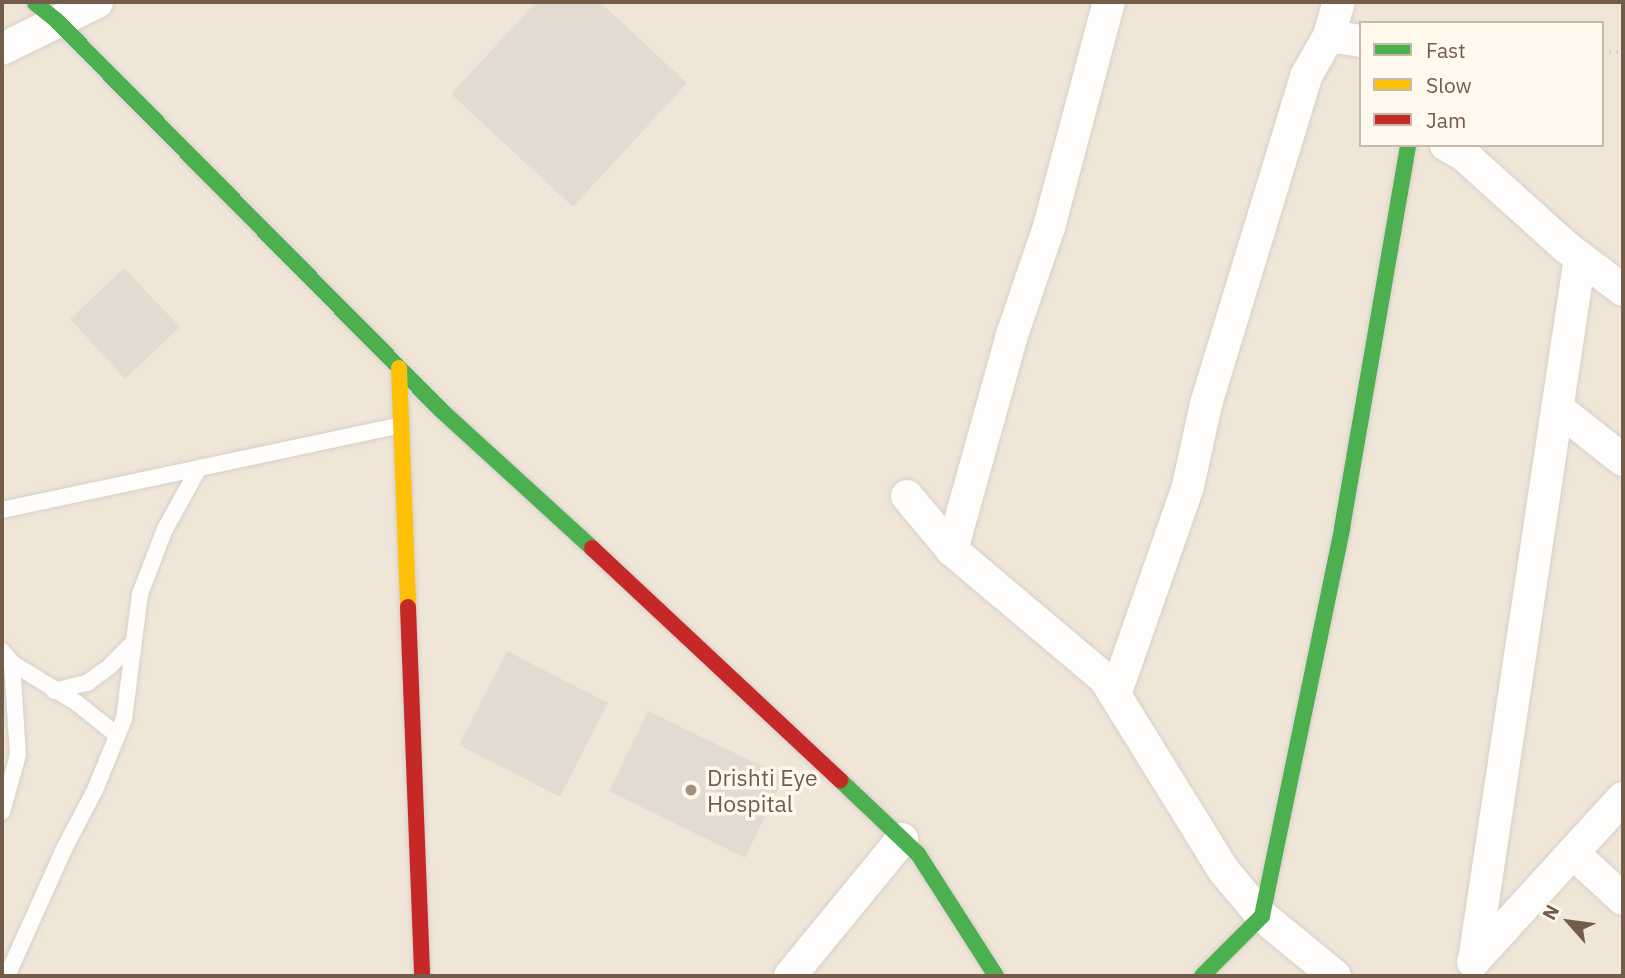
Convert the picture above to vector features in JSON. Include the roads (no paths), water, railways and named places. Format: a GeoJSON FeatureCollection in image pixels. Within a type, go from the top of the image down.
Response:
{"type":"FeatureCollection","features":[{"type":"Feature","properties":{"kind":"street"},"geometry":{"type":"LineString","coordinates":[[2,49],[46,12],[97,2]]}},
{"type":"Feature","properties":{"kind":"street"},"geometry":{"type":"LineString","coordinates":[[952,550],[1012,335],[1049,227],[1109,2]]}},
{"type":"Feature","properties":{"kind":"street"},"geometry":{"type":"LineString","coordinates":[[1115,695],[1188,486],[1206,404],[1306,76],[1329,36],[1339,2]]}},
{"type":"Feature","properties":{"kind":"street"},"geometry":{"type":"LineString","coordinates":[[46,12],[399,368],[918,854],[996,976]]}},
{"type":"Feature","properties":{"kind":"street"},"geometry":{"type":"LineString","coordinates":[[1329,36],[1359,41]]}},
{"type":"Feature","properties":{"kind":"street"},"geometry":{"type":"LineString","coordinates":[[1202,976],[1262,916],[1342,528],[1408,147]]}},
{"type":"Feature","properties":{"kind":"street"},"geometry":{"type":"LineString","coordinates":[[1449,147],[1465,156],[1580,258],[1623,290]]}},
{"type":"Feature","properties":{"kind":"street"},"geometry":{"type":"LineString","coordinates":[[1467,969],[1580,258]]}},
{"type":"Feature","properties":{"kind":"street"},"geometry":{"type":"LineString","coordinates":[[399,368],[422,976]]}},
{"type":"Feature","properties":{"kind":"street"},"geometry":{"type":"LineString","coordinates":[[1558,408],[1623,460]]}},
{"type":"Feature","properties":{"kind":"street"},"geometry":{"type":"LineString","coordinates":[[906,496],[952,550],[1105,679],[1224,871],[1262,916],[1335,976]]}},
{"type":"Feature","properties":{"kind":"street"},"geometry":{"type":"LineString","coordinates":[[1467,969],[1623,798]]}},
{"type":"Feature","properties":{"kind":"street"},"geometry":{"type":"LineString","coordinates":[[790,976],[902,839]]}},
{"type":"Feature","properties":{"kind":"street"},"geometry":{"type":"LineString","coordinates":[[1573,853],[1623,899]]}},
{"type":"Feature","properties":{"kind":"lane"},"geometry":{"type":"LineString","coordinates":[[2,510],[401,425]]}},
{"type":"Feature","properties":{"kind":"lane"},"geometry":{"type":"LineString","coordinates":[[7,976],[65,846],[95,790],[124,719],[141,594],[176,506],[199,468]]}},
{"type":"Feature","properties":{"kind":"lane"},"geometry":{"type":"LineString","coordinates":[[54,691],[87,683],[109,667],[134,642]]}},
{"type":"Feature","properties":{"kind":"lane"},"geometry":{"type":"LineString","coordinates":[[7,657],[54,691],[77,703],[117,735]]}},
{"type":"Feature","properties":{"kind":"lane"},"geometry":{"type":"LineString","coordinates":[[2,812],[18,755],[7,657]]}},
{"type":"Feature","properties":{"kind":"place","name":"Drishti Eye Hospital"},"geometry":{"type":"Point","coordinates":[691,790]}}]}
